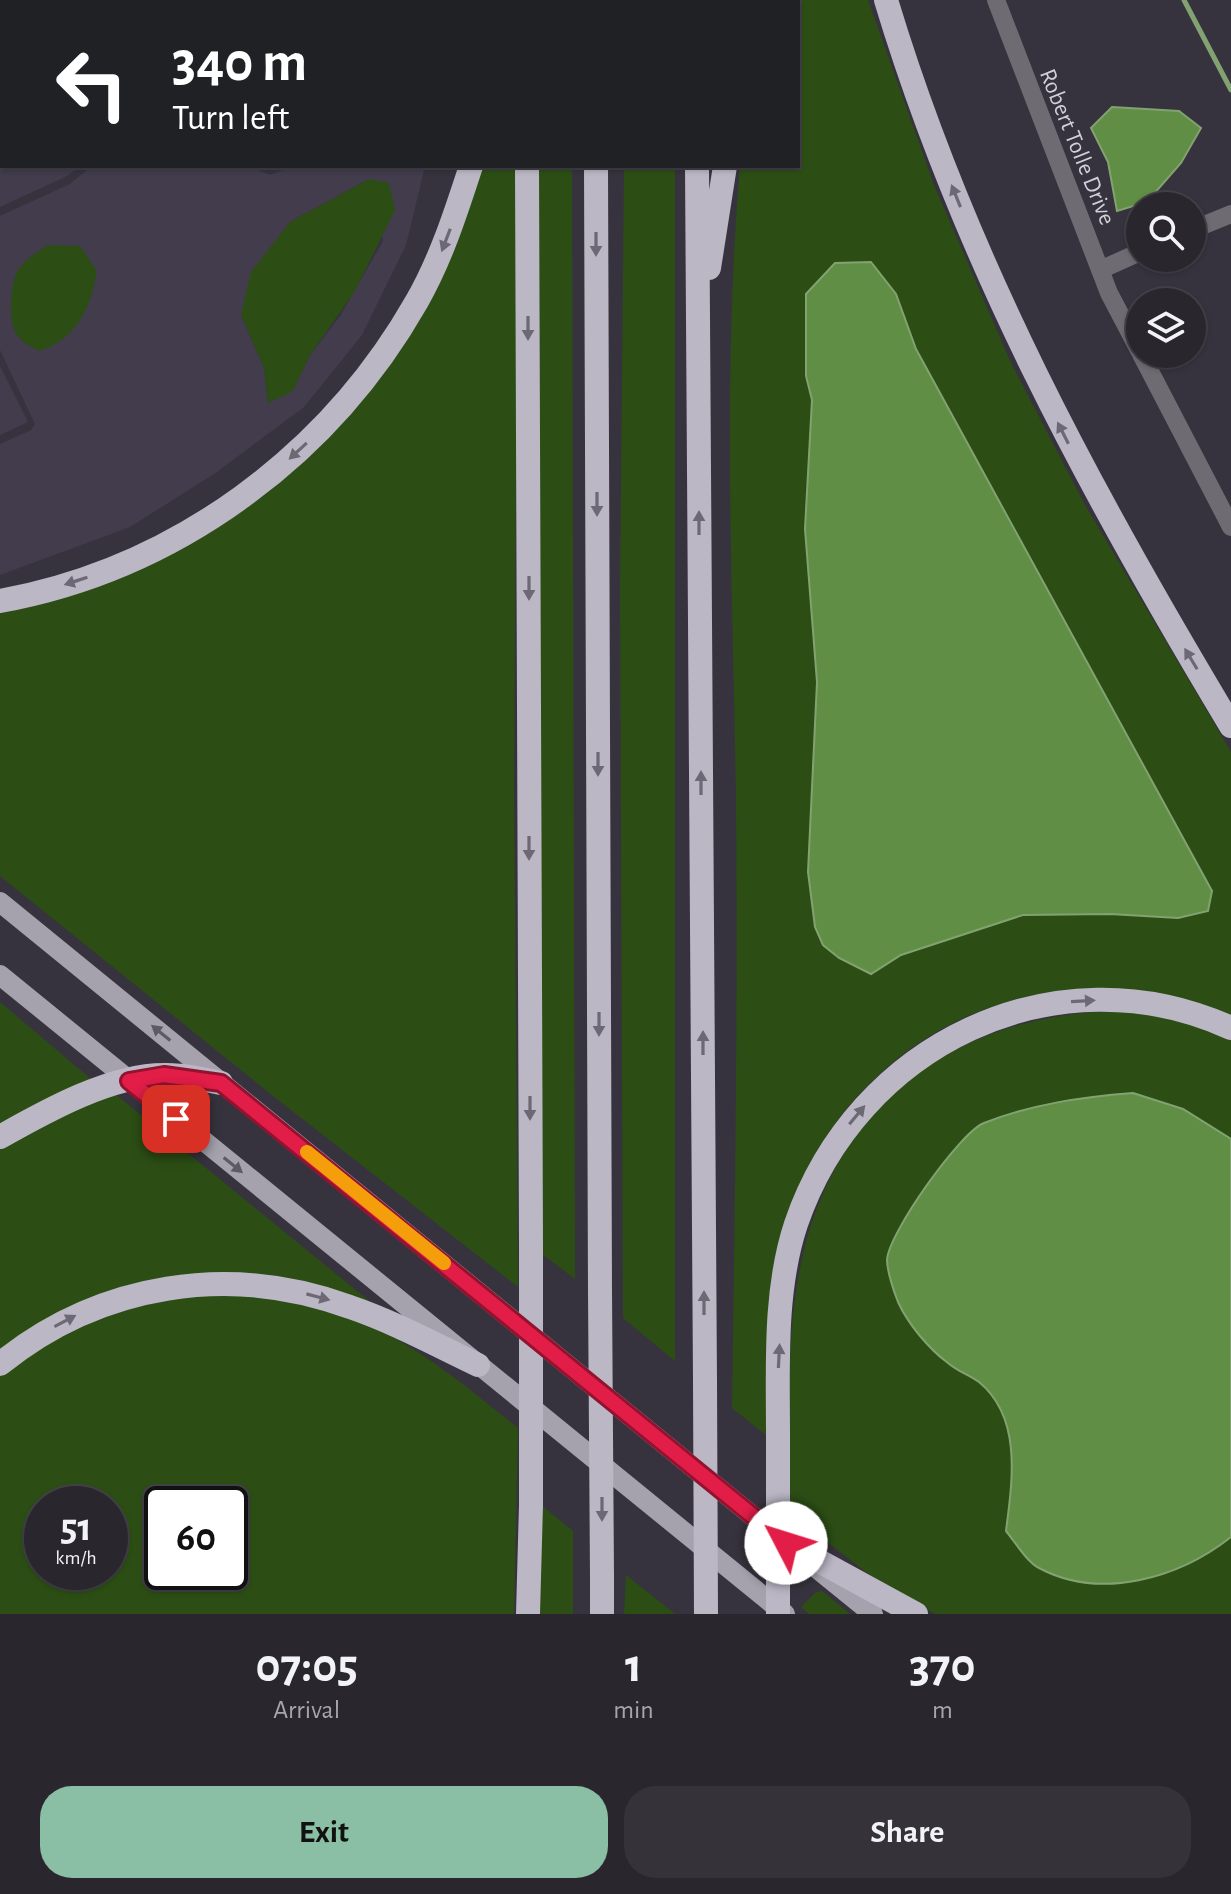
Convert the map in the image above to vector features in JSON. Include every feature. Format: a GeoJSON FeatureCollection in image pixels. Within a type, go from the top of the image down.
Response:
{"type":"FeatureCollection","features":[{"type":"Feature","properties":{"kind":"highway"},"geometry":{"type":"LineString","coordinates":[[886,0],[940,157],[1023,352],[1116,533],[1231,726]]}},
{"type":"Feature","properties":{"kind":"highway"},"geometry":{"type":"LineString","coordinates":[[0,601],[87,578],[166,544],[226,508],[298,451],[355,392],[399,331],[440,255],[470,168]]}},
{"type":"Feature","properties":{"kind":"highway"},"geometry":{"type":"LineString","coordinates":[[527,168],[531,1245],[528,1614]]}},
{"type":"Feature","properties":{"kind":"highway"},"geometry":{"type":"LineString","coordinates":[[596,168],[602,1614]]}},
{"type":"Feature","properties":{"kind":"highway"},"geometry":{"type":"LineString","coordinates":[[697,168],[706,1614]]}},
{"type":"Feature","properties":{"kind":"highway"},"geometry":{"type":"LineString","coordinates":[[698,341],[725,168]]}},
{"type":"Feature","properties":{"kind":"highway"},"geometry":{"type":"LineString","coordinates":[[778,1614],[781,1310],[795,1227],[827,1155],[870,1099],[918,1057],[967,1030],[1022,1011],[1070,1002],[1140,1002],[1187,1012],[1231,1028]]}},
{"type":"Feature","properties":{"kind":"highway"},"geometry":{"type":"LineString","coordinates":[[0,1137],[44,1112],[129,1081],[164,1075],[221,1083]]}},
{"type":"Feature","properties":{"kind":"highway"},"geometry":{"type":"LineString","coordinates":[[0,1364],[45,1332],[111,1302],[183,1285],[234,1283],[294,1290],[352,1307],[478,1365]]}},
{"type":"Feature","properties":{"kind":"highway"},"geometry":{"type":"LineString","coordinates":[[786,1543],[916,1614]]}},
{"type":"Feature","properties":{"kind":"main road"},"geometry":{"type":"LineString","coordinates":[[0,902],[873,1614]]}},
{"type":"Feature","properties":{"kind":"main road"},"geometry":{"type":"LineString","coordinates":[[0,975],[785,1614]]}},
{"type":"Feature","properties":{"kind":"street","name":"Robert Tolle Drive"},"geometry":{"type":"LineString","coordinates":[[996,0],[1100,270],[1126,324]]}},
{"type":"Feature","properties":{"kind":"street"},"geometry":{"type":"LineString","coordinates":[[1206,224],[1231,214]]}},
{"type":"Feature","properties":{"kind":"street"},"geometry":{"type":"LineString","coordinates":[[1100,270],[1126,258]]}},
{"type":"Feature","properties":{"kind":"street","name":"Robert Tolle Drive"},"geometry":{"type":"LineString","coordinates":[[1148,368],[1231,527]]}},
{"type":"Feature","properties":{"kind":"shaded area"},"geometry":{"type":"Polygon","coordinates":[[[800,0],[868,0],[934,185],[1011,363],[1085,505],[1231,752],[1231,1019],[1157,995],[1084,989],[1014,1000],[949,1025],[891,1064],[841,1116],[803,1179],[777,1251],[766,1435],[732,1408],[737,954],[730,404],[740,168],[800,168],[800,0]],[[871,262],[853,263],[805,324],[806,376],[812,400],[805,529],[817,682],[808,872],[871,974],[900,955],[1023,915],[1110,914],[1178,918],[1207,911],[1212,891],[916,349],[896,294],[871,262]]]}},
{"type":"Feature","properties":{"kind":"shaded area"},"geometry":{"type":"Polygon","coordinates":[[[1112,107],[1179,111],[1201,128],[1181,163],[1156,192],[1126,192],[1126,208],[1117,211],[1108,162],[1091,128],[1112,107]]]}},
{"type":"Feature","properties":{"kind":"shaded area"},"geometry":{"type":"Polygon","coordinates":[[[0,168],[77,168],[67,176],[0,207],[0,168]]]}},
{"type":"Feature","properties":{"kind":"shaded area"},"geometry":{"type":"Polygon","coordinates":[[[90,168],[254,168],[270,175],[288,168],[425,168],[406,245],[362,335],[304,407],[217,472],[130,527],[0,575],[0,444],[31,430],[35,424],[0,350],[0,216],[70,184],[90,168]],[[369,179],[290,222],[241,315],[264,368],[268,403],[293,390],[310,355],[340,316],[383,241],[369,179]]]}},
{"type":"Feature","properties":{"kind":"shaded area"},"geometry":{"type":"Polygon","coordinates":[[[477,168],[518,168],[514,784],[518,1287],[273,1096],[0,876],[0,609],[97,582],[337,424],[477,168]]]}},
{"type":"Feature","properties":{"kind":"shaded area"},"geometry":{"type":"Polygon","coordinates":[[[533,168],[572,168],[575,1279],[542,1254],[533,168]]]}},
{"type":"Feature","properties":{"kind":"shaded area"},"geometry":{"type":"Polygon","coordinates":[[[624,168],[675,168],[675,1361],[623,1318],[620,591],[624,168]]]}},
{"type":"Feature","properties":{"kind":"shaded area"},"geometry":{"type":"Polygon","coordinates":[[[369,179],[389,183],[395,210],[355,291],[310,355],[293,391],[268,403],[264,368],[241,315],[251,272],[290,222],[369,179]]]}},
{"type":"Feature","properties":{"kind":"shaded area"},"geometry":{"type":"Polygon","coordinates":[[[48,245],[80,246],[97,271],[91,298],[80,321],[63,339],[39,351],[22,340],[15,331],[11,295],[19,269],[48,245]]]}},
{"type":"Feature","properties":{"kind":"shaded area"},"geometry":{"type":"Polygon","coordinates":[[[871,262],[896,294],[916,349],[1212,891],[1208,911],[1178,918],[1110,914],[1023,915],[901,955],[871,974],[839,958],[823,945],[815,927],[808,872],[817,682],[805,529],[812,400],[806,376],[806,294],[835,263],[871,262]]]}},
{"type":"Feature","properties":{"kind":"shaded area"},"geometry":{"type":"Polygon","coordinates":[[[0,366],[28,422],[0,435],[0,366]]]}},
{"type":"Feature","properties":{"kind":"shaded area"},"geometry":{"type":"Polygon","coordinates":[[[0,1002],[92,1080],[0,1126],[0,1002]]]}},
{"type":"Feature","properties":{"kind":"shaded area"},"geometry":{"type":"Polygon","coordinates":[[[1111,1011],[1164,1015],[1231,1038],[1231,1139],[1220,1131],[980,1124],[934,1174],[903,1223],[948,1363],[980,1383],[1003,1415],[1011,1453],[1006,1531],[1231,1537],[1231,1614],[935,1614],[875,1579],[788,1512],[792,1325],[801,1264],[817,1208],[841,1158],[872,1116],[909,1080],[952,1052],[1001,1031],[1054,1017],[1111,1011]]]}},
{"type":"Feature","properties":{"kind":"shaded area"},"geometry":{"type":"Polygon","coordinates":[[[114,1093],[367,1302],[226,1275],[0,1354],[0,1144],[114,1093]]]}},
{"type":"Feature","properties":{"kind":"shaded area"},"geometry":{"type":"Polygon","coordinates":[[[1133,1093],[1183,1109],[1231,1139],[1231,1537],[1188,1564],[1164,1574],[1113,1584],[1088,1583],[1063,1578],[1039,1568],[1006,1531],[1012,1472],[1003,1414],[979,1382],[941,1357],[913,1327],[898,1302],[887,1260],[899,1229],[927,1185],[973,1130],[1002,1116],[1039,1106],[1133,1093]]]}},
{"type":"Feature","properties":{"kind":"shaded area"},"geometry":{"type":"Polygon","coordinates":[[[229,1292],[320,1306],[348,1315],[400,1341],[518,1428],[514,1614],[0,1614],[0,1376],[39,1345],[140,1301],[229,1292]]]}},
{"type":"Feature","properties":{"kind":"shaded area"},"geometry":{"type":"Polygon","coordinates":[[[541,1505],[573,1531],[573,1614],[540,1614],[541,1505]]]}},
{"type":"Feature","properties":{"kind":"shaded area"},"geometry":{"type":"Polygon","coordinates":[[[626,1575],[674,1613],[624,1614],[626,1575]]]}},
{"type":"Feature","properties":{"kind":"shaded area"},"geometry":{"type":"Polygon","coordinates":[[[822,1591],[850,1614],[809,1614],[801,1607],[816,1592],[822,1591]]]}},
{"type":"Feature","properties":{"kind":"waterway"},"geometry":{"type":"LineString","coordinates":[[1184,0],[1231,90]]}},
{"type":"Feature","properties":{"kind":"slow traffic"},"geometry":{"type":"LineString","coordinates":[[307,1152],[444,1263]]}},
{"type":"Feature","properties":{"kind":"route"},"geometry":{"type":"LineString","coordinates":[[176,1119],[129,1081],[147,1076],[181,1075],[221,1083],[786,1543]]}}]}
